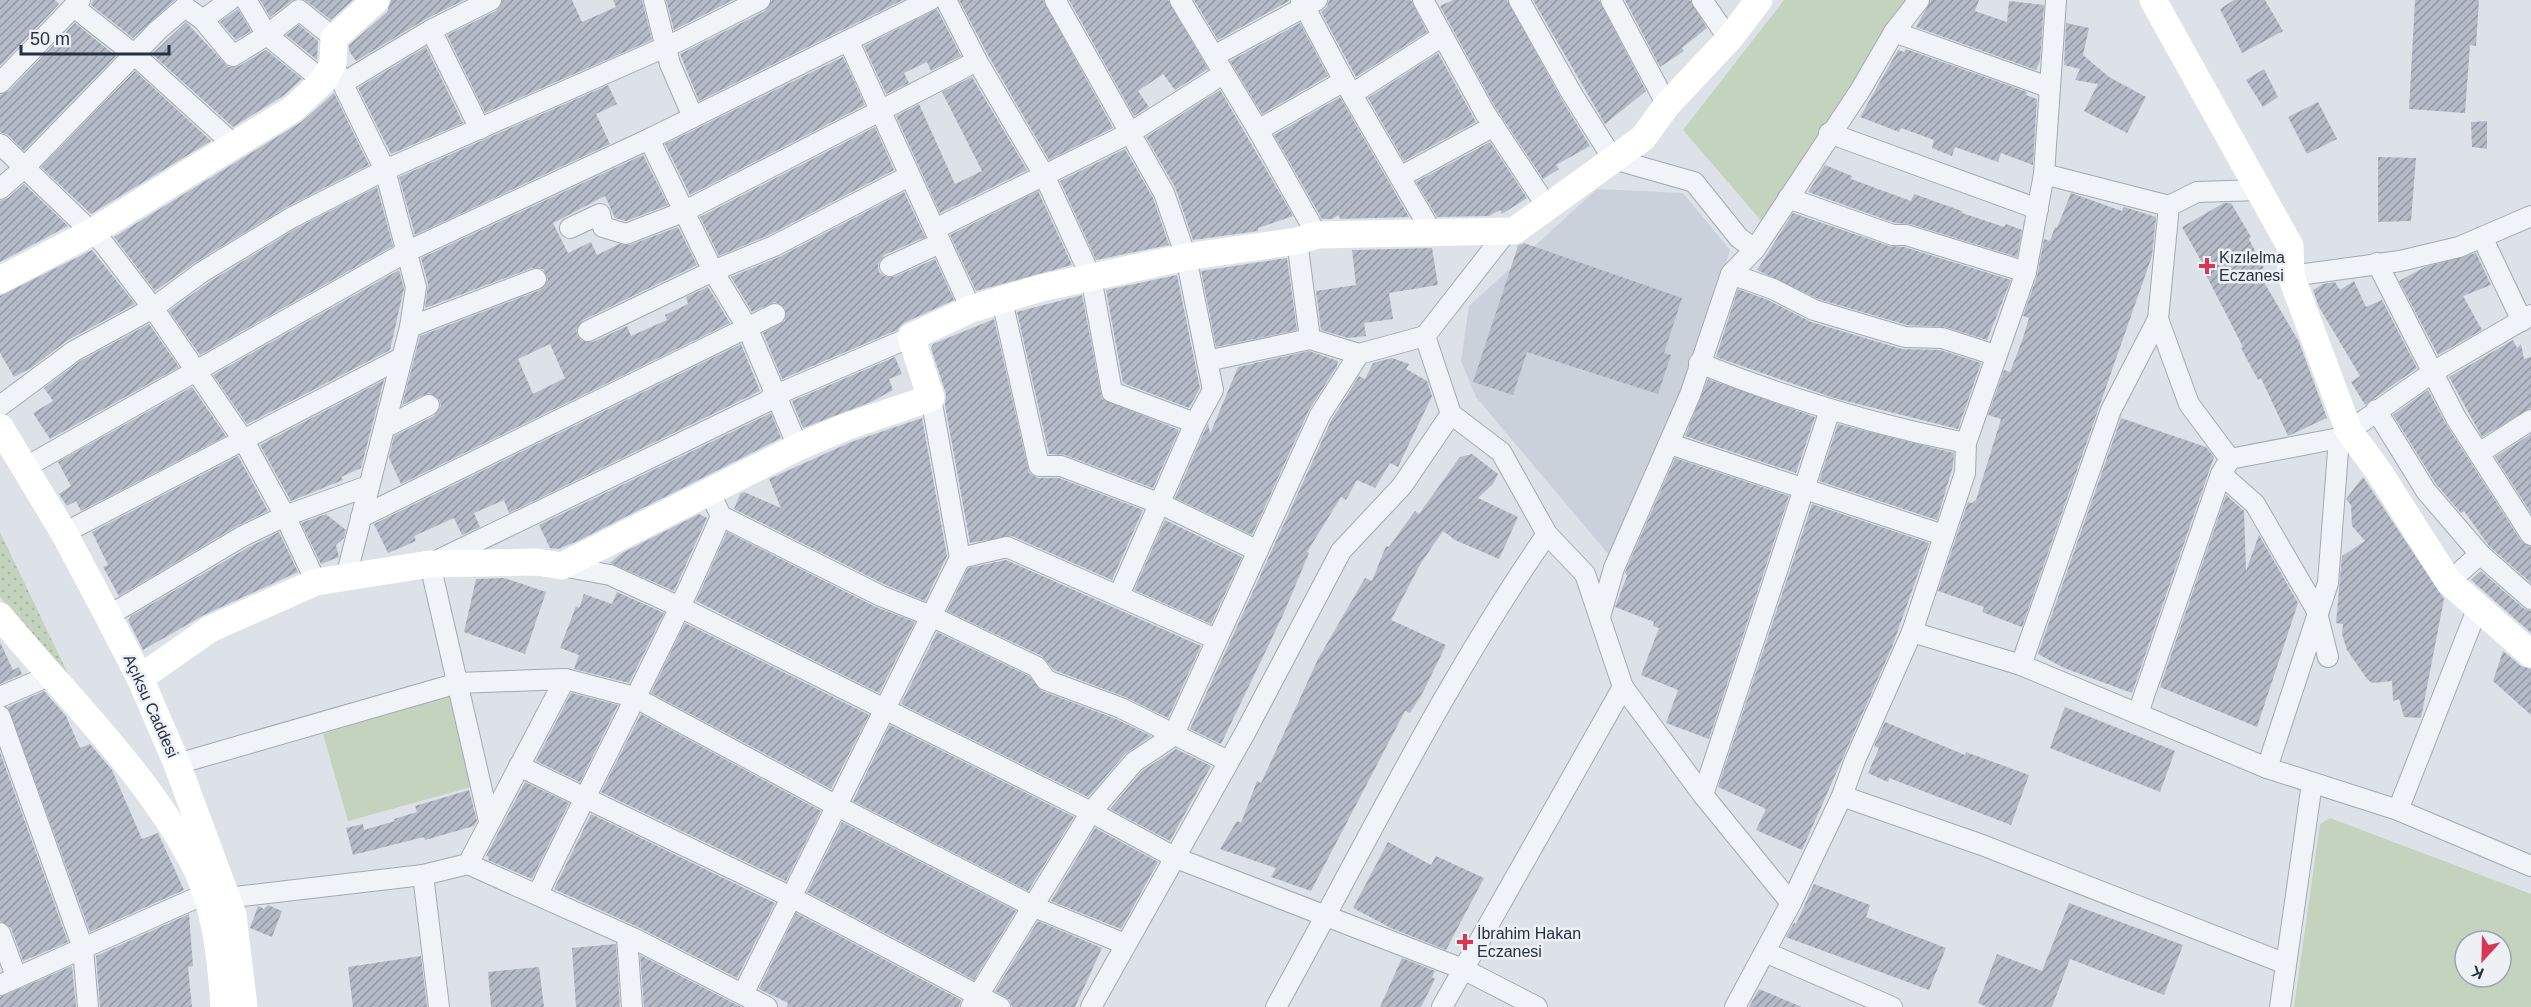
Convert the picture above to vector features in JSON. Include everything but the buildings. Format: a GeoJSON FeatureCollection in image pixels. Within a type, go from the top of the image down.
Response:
{"type":"FeatureCollection","features":[{"type":"Feature","properties":{"kind":"street"},"geometry":{"type":"LineString","coordinates":[[203,20],[230,0]]}},
{"type":"Feature","properties":{"kind":"street"},"geometry":{"type":"LineString","coordinates":[[246,0],[267,35],[333,67],[431,30],[490,0]]}},
{"type":"Feature","properties":{"kind":"street"},"geometry":{"type":"LineString","coordinates":[[0,280],[92,232],[292,110],[333,67],[376,0]]}},
{"type":"Feature","properties":{"kind":"street"},"geometry":{"type":"LineString","coordinates":[[0,406],[74,351],[153,308],[202,272],[291,218],[385,170],[665,47],[760,0]]}},
{"type":"Feature","properties":{"kind":"street"},"geometry":{"type":"LineString","coordinates":[[24,468],[408,251],[649,139],[930,0]]}},
{"type":"Feature","properties":{"kind":"street"},"geometry":{"type":"LineString","coordinates":[[946,0],[977,61],[1044,175],[1091,277],[1113,392],[1195,423]]}},
{"type":"Feature","properties":{"kind":"street"},"geometry":{"type":"LineString","coordinates":[[1055,0],[1164,193],[1186,257],[1214,390],[1195,423],[1119,595]]}},
{"type":"Feature","properties":{"kind":"street"},"geometry":{"type":"LineString","coordinates":[[1180,0],[1258,130],[1307,238],[1310,339]]}},
{"type":"Feature","properties":{"kind":"street"},"geometry":{"type":"LineString","coordinates":[[1422,0],[1441,37],[1494,126],[1548,207]]}},
{"type":"Feature","properties":{"kind":"street"},"geometry":{"type":"LineString","coordinates":[[1519,0],[1572,94],[1613,159],[1694,182],[1739,238],[1755,249]]}},
{"type":"Feature","properties":{"kind":"street"},"geometry":{"type":"LineString","coordinates":[[1611,0],[1667,105]]}},
{"type":"Feature","properties":{"kind":"street"},"geometry":{"type":"LineString","coordinates":[[1702,0],[1729,39]]}},
{"type":"Feature","properties":{"kind":"street"},"geometry":{"type":"LineString","coordinates":[[430,564],[776,395],[971,309],[1091,277],[1186,257],[1307,238],[1514,231],[1643,138],[1667,105],[1729,39],[1759,0]]}},
{"type":"Feature","properties":{"kind":"street"},"geometry":{"type":"LineString","coordinates":[[1600,617],[1614,568],[1670,444],[1731,274],[1755,249],[1829,133],[1861,89],[1893,32],[1919,0]]}},
{"type":"Feature","properties":{"kind":"street"},"geometry":{"type":"LineString","coordinates":[[1734,1007],[1791,903],[1842,796],[1855,760],[1912,632],[1965,473],[1965,443],[2026,272],[2044,174],[2056,0]]}},
{"type":"Feature","properties":{"kind":"street"},"geometry":{"type":"LineString","coordinates":[[2153,0],[2290,246],[2291,276],[2344,435],[2328,584],[2267,768]]}},
{"type":"Feature","properties":{"kind":"street"},"geometry":{"type":"LineString","coordinates":[[658,1],[665,47],[693,117]]}},
{"type":"Feature","properties":{"kind":"street"},"geometry":{"type":"LineString","coordinates":[[1214,56],[1308,2],[1348,87],[1433,234]]}},
{"type":"Feature","properties":{"kind":"street"},"geometry":{"type":"LineString","coordinates":[[0,189],[24,168],[135,55],[181,3],[203,20],[233,56],[267,35],[299,10],[333,67],[385,170],[416,287],[410,327],[386,427],[368,486],[346,577]]}},
{"type":"Feature","properties":{"kind":"street"},"geometry":{"type":"LineString","coordinates":[[0,83],[77,4],[233,144]]}},
{"type":"Feature","properties":{"kind":"street"},"geometry":{"type":"LineString","coordinates":[[431,30],[480,129]]}},
{"type":"Feature","properties":{"kind":"street"},"geometry":{"type":"LineString","coordinates":[[1893,32],[2049,87]]}},
{"type":"Feature","properties":{"kind":"street"},"geometry":{"type":"LineString","coordinates":[[1258,130],[1348,87],[1441,37]]}},
{"type":"Feature","properties":{"kind":"street"},"geometry":{"type":"LineString","coordinates":[[849,42],[879,112],[971,309]]}},
{"type":"Feature","properties":{"kind":"street"},"geometry":{"type":"LineString","coordinates":[[570,228],[600,214],[603,227],[626,234],[683,212],[977,61]]}},
{"type":"Feature","properties":{"kind":"street"},"geometry":{"type":"LineString","coordinates":[[890,266],[937,236],[1044,175],[1130,133],[1223,74]]}},
{"type":"Feature","properties":{"kind":"street"},"geometry":{"type":"LineString","coordinates":[[1400,177],[1494,126]]}},
{"type":"Feature","properties":{"kind":"street"},"geometry":{"type":"LineString","coordinates":[[1829,133],[2038,208]]}},
{"type":"Feature","properties":{"kind":"street"},"geometry":{"type":"LineString","coordinates":[[649,139],[713,272],[747,327],[798,447]]}},
{"type":"Feature","properties":{"kind":"street"},"geometry":{"type":"LineString","coordinates":[[0,144],[104,243],[153,308],[244,441],[285,516],[316,582]]}},
{"type":"Feature","properties":{"kind":"street"},"geometry":{"type":"LineString","coordinates":[[2044,174],[2169,206],[2198,192],[2258,190]]}},
{"type":"Feature","properties":{"kind":"street"},"geometry":{"type":"LineString","coordinates":[[588,331],[774,246],[909,176]]}},
{"type":"Feature","properties":{"kind":"street"},"geometry":{"type":"LineString","coordinates":[[1788,198],[1893,235],[1906,235],[2026,272]]}},
{"type":"Feature","properties":{"kind":"street"},"geometry":{"type":"LineString","coordinates":[[2021,665],[2112,410],[2158,319],[2169,206]]}},
{"type":"Feature","properties":{"kind":"street"},"geometry":{"type":"LineString","coordinates":[[2291,276],[2400,261],[2459,247],[2531,216]]}},
{"type":"Feature","properties":{"kind":"street"},"geometry":{"type":"LineString","coordinates":[[1207,362],[1310,339],[1359,354],[1425,336],[1507,231]]}},
{"type":"Feature","properties":{"kind":"street"},"geometry":{"type":"LineString","coordinates":[[2226,467],[2344,435],[2376,410],[2433,372],[2526,318],[2482,237]]}},
{"type":"Feature","properties":{"kind":"street"},"geometry":{"type":"LineString","coordinates":[[2377,263],[2457,418],[2529,531]]}},
{"type":"Feature","properties":{"kind":"street"},"geometry":{"type":"LineString","coordinates":[[1731,274],[1773,289],[1814,310],[1905,337],[1942,338],[1995,355]]}},
{"type":"Feature","properties":{"kind":"street"},"geometry":{"type":"LineString","coordinates":[[410,327],[536,279]]}},
{"type":"Feature","properties":{"kind":"street"},"geometry":{"type":"LineString","coordinates":[[1002,300],[1039,466],[1060,466],[1161,504],[1258,551]]}},
{"type":"Feature","properties":{"kind":"street"},"geometry":{"type":"LineString","coordinates":[[361,517],[775,314]]}},
{"type":"Feature","properties":{"kind":"street"},"geometry":{"type":"LineString","coordinates":[[2158,319],[2189,404],[2226,467],[2255,504],[2318,613],[2328,657]]}},
{"type":"Feature","properties":{"kind":"street"},"geometry":{"type":"LineString","coordinates":[[1425,336],[1451,414],[1501,452],[1547,534],[1585,574],[1623,687],[1703,795],[1791,903]]}},
{"type":"Feature","properties":{"kind":"street"},"geometry":{"type":"LineString","coordinates":[[743,994],[960,558],[931,398],[911,337]]}},
{"type":"Feature","properties":{"kind":"street"},"geometry":{"type":"LineString","coordinates":[[974,1002],[1091,812],[1134,762],[1173,736],[1320,415],[1359,354]]}},
{"type":"Feature","properties":{"kind":"street"},"geometry":{"type":"LineString","coordinates":[[64,533],[401,358]]}},
{"type":"Feature","properties":{"kind":"street"},"geometry":{"type":"LineString","coordinates":[[1699,363],[1773,393],[1830,410],[1965,443]]}},
{"type":"Feature","properties":{"kind":"street"},"geometry":{"type":"LineString","coordinates":[[562,566],[716,504],[798,447],[845,427],[931,398]]}},
{"type":"Feature","properties":{"kind":"street"},"geometry":{"type":"LineString","coordinates":[[386,427],[429,405]]}},
{"type":"Feature","properties":{"kind":"street"},"geometry":{"type":"LineString","coordinates":[[1703,795],[1806,490],[1830,410]]}},
{"type":"Feature","properties":{"kind":"street"},"geometry":{"type":"LineString","coordinates":[[2376,410],[2426,491],[2480,554],[2531,599]]}},
{"type":"Feature","properties":{"kind":"street"},"geometry":{"type":"LineString","coordinates":[[1091,1007],[1176,858],[1341,551],[1402,486],[1451,414]]}},
{"type":"Feature","properties":{"kind":"street"},"geometry":{"type":"LineString","coordinates":[[2479,453],[2531,420]]}},
{"type":"Feature","properties":{"kind":"street","name":"Açıksu Caddesi"},"geometry":{"type":"LineString","coordinates":[[0,427],[64,533],[108,616],[140,678],[177,764],[216,896],[224,1007]]}},
{"type":"Feature","properties":{"kind":"street"},"geometry":{"type":"LineString","coordinates":[[2344,435],[2379,472],[2449,582],[2531,654]]}},
{"type":"Feature","properties":{"kind":"street"},"geometry":{"type":"LineString","coordinates":[[1670,444],[1943,535]]}},
{"type":"Feature","properties":{"kind":"street"},"geometry":{"type":"LineString","coordinates":[[2138,713],[2226,467]]}},
{"type":"Feature","properties":{"kind":"street"},"geometry":{"type":"LineString","coordinates":[[108,616],[243,536],[285,516],[368,486]]}},
{"type":"Feature","properties":{"kind":"street"},"geometry":{"type":"LineString","coordinates":[[716,504],[881,596],[931,616],[1037,667],[1046,680],[1121,708],[1173,736],[1228,761]]}},
{"type":"Feature","properties":{"kind":"street"},"geometry":{"type":"LineString","coordinates":[[538,894],[634,697],[682,608],[716,504]]}},
{"type":"Feature","properties":{"kind":"street"},"geometry":{"type":"LineString","coordinates":[[1276,1007],[1393,787],[1506,593],[1547,534]]}},
{"type":"Feature","properties":{"kind":"street"},"geometry":{"type":"LineString","coordinates":[[960,558],[1007,547],[1216,639]]}},
{"type":"Feature","properties":{"kind":"street"},"geometry":{"type":"LineString","coordinates":[[2449,582],[2480,554]]}},
{"type":"Feature","properties":{"kind":"street"},"geometry":{"type":"LineString","coordinates":[[140,678],[210,629],[316,582],[430,564],[537,562],[610,575],[885,708],[1091,812],[1176,858],[1463,969],[1537,1007]]}},
{"type":"Feature","properties":{"kind":"street"},"geometry":{"type":"LineString","coordinates":[[430,564],[489,821]]}},
{"type":"Feature","properties":{"kind":"street"},"geometry":{"type":"LineString","coordinates":[[2398,810],[2478,607]]}},
{"type":"Feature","properties":{"kind":"street","name":"Açıksu Caddesi"},"geometry":{"type":"LineString","coordinates":[[0,616],[148,789],[195,865],[216,896],[233,915],[244,1007]]}},
{"type":"Feature","properties":{"kind":"street"},"geometry":{"type":"LineString","coordinates":[[1912,632],[2021,665],[2267,768],[2398,810],[2531,866]]}},
{"type":"Feature","properties":{"kind":"street"},"geometry":{"type":"LineString","coordinates":[[0,697],[50,676]]}},
{"type":"Feature","properties":{"kind":"street"},"geometry":{"type":"LineString","coordinates":[[468,864],[565,679]]}},
{"type":"Feature","properties":{"kind":"street"},"geometry":{"type":"LineString","coordinates":[[177,764],[458,683],[565,679],[634,697],[837,806],[1032,906],[1125,944]]}},
{"type":"Feature","properties":{"kind":"street"},"geometry":{"type":"LineString","coordinates":[[1442,1007],[1623,687]]}},
{"type":"Feature","properties":{"kind":"street"},"geometry":{"type":"LineString","coordinates":[[0,716],[83,948],[88,1007]]}},
{"type":"Feature","properties":{"kind":"street"},"geometry":{"type":"LineString","coordinates":[[519,766],[791,897],[974,1002],[1000,1007]]}},
{"type":"Feature","properties":{"kind":"street"},"geometry":{"type":"LineString","coordinates":[[2280,1007],[2312,783]]}},
{"type":"Feature","properties":{"kind":"street"},"geometry":{"type":"LineString","coordinates":[[1842,796],[1982,845],[2286,964]]}},
{"type":"Feature","properties":{"kind":"street"},"geometry":{"type":"LineString","coordinates":[[0,933],[8,980],[216,896],[423,875],[468,864],[627,936],[767,1007]]}},
{"type":"Feature","properties":{"kind":"street"},"geometry":{"type":"LineString","coordinates":[[423,875],[439,1007]]}},
{"type":"Feature","properties":{"kind":"street"},"geometry":{"type":"LineString","coordinates":[[627,936],[632,1007]]}},
{"type":"Feature","properties":{"kind":"street"},"geometry":{"type":"LineString","coordinates":[[1765,952],[1892,1007]]}},
{"type":"Feature","properties":{"kind":"shaded area"},"geometry":{"type":"Polygon","coordinates":[[[1597,189],[1683,193],[1730,250],[1691,390],[1620,568],[1476,397],[1461,361],[1469,306],[1597,189]]]}},
{"type":"Feature","properties":{"kind":"green space"},"geometry":{"type":"Polygon","coordinates":[[[1784,0],[1916,0],[1764,224],[1683,130],[1784,0]]]}},
{"type":"Feature","properties":{"kind":"green space"},"geometry":{"type":"Polygon","coordinates":[[[0,532],[70,678],[0,597],[0,532]]]}},
{"type":"Feature","properties":{"kind":"green space"},"geometry":{"type":"Polygon","coordinates":[[[452,690],[475,786],[348,821],[323,734],[452,690]]]}},
{"type":"Feature","properties":{"kind":"green space"},"geometry":{"type":"Polygon","coordinates":[[[2330,818],[2531,894],[2531,1007],[2294,1007],[2320,824],[2330,818]]]}},
{"type":"Feature","properties":{"kind":"place","name":"Kızılelma Eczanesi"},"geometry":{"type":"Point","coordinates":[2207,266]}},
{"type":"Feature","properties":{"kind":"place","name":"İbrahim Hakan Eczanesi"},"geometry":{"type":"Point","coordinates":[1465,942]}}]}
